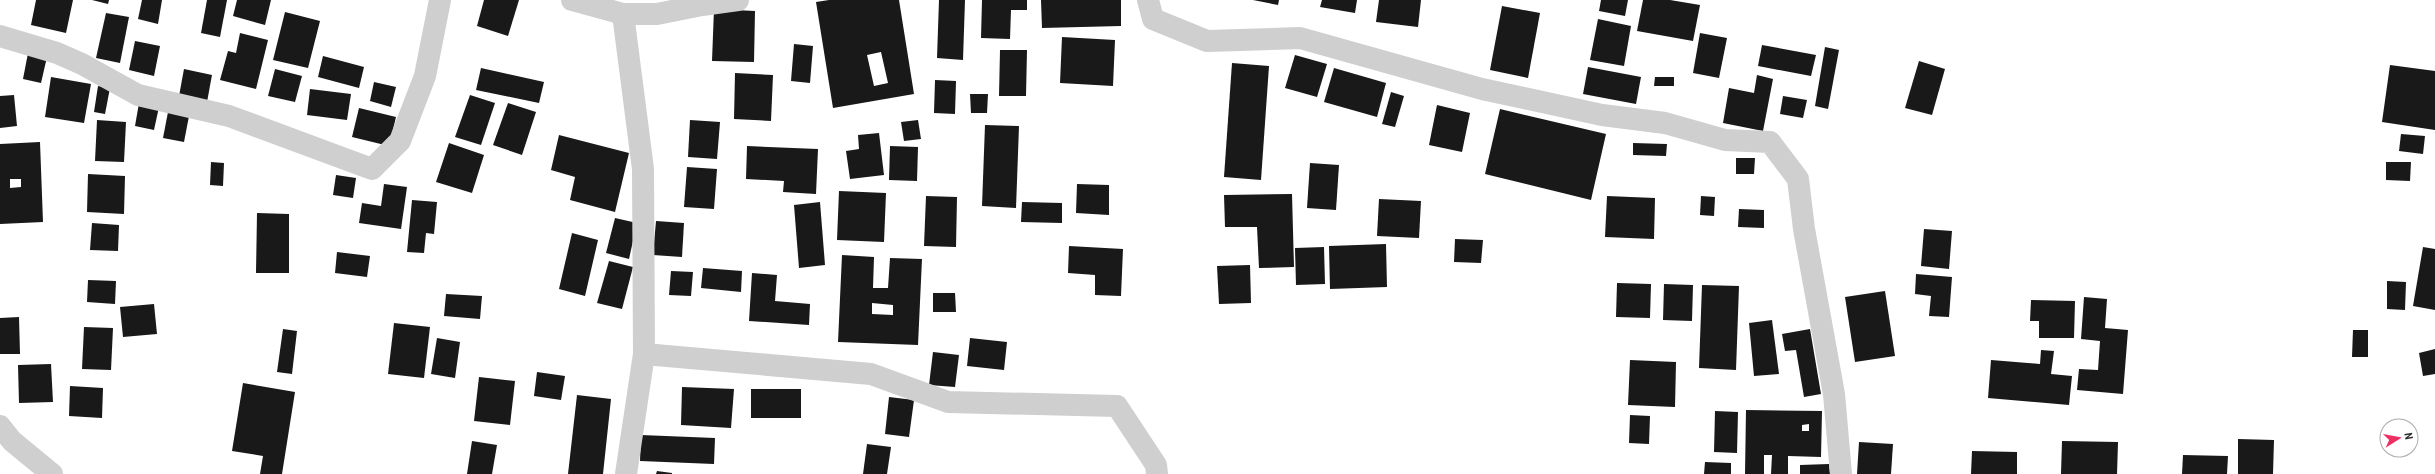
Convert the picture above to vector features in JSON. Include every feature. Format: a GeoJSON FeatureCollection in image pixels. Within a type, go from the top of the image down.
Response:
{"type":"FeatureCollection","features":[{"type":"Feature","properties":{"kind":"street"},"geometry":{"type":"LineString","coordinates":[[0,36],[57,53],[82,64],[138,95],[230,116],[372,169],[400,141],[426,76],[440,0]]}},
{"type":"Feature","properties":{"kind":"street"},"geometry":{"type":"LineString","coordinates":[[572,0],[623,14],[657,14],[702,5],[738,0]]}},
{"type":"Feature","properties":{"kind":"street"},"geometry":{"type":"LineString","coordinates":[[1148,0],[1153,19],[1208,41],[1300,38],[1482,89],[1602,115],[1665,123],[1725,140],[1770,142],[1798,179],[1804,230],[1834,394],[1841,474]]}},
{"type":"Feature","properties":{"kind":"street"},"geometry":{"type":"LineString","coordinates":[[623,14],[643,169],[644,354],[626,474]]}},
{"type":"Feature","properties":{"kind":"street"},"geometry":{"type":"LineString","coordinates":[[644,354],[871,374],[948,402],[1117,406],[1156,465],[1157,474]]}},
{"type":"Feature","properties":{"kind":"street"},"geometry":{"type":"LineString","coordinates":[[0,426],[12,442],[52,474]]}},
{"type":"Feature","properties":{"kind":"building"},"geometry":{"type":"Polygon","coordinates":[[[36,0],[73,0],[66,33],[31,25],[36,0]]]}},
{"type":"Feature","properties":{"kind":"building"},"geometry":{"type":"Polygon","coordinates":[[[92,0],[109,0],[108,4],[92,0]]]}},
{"type":"Feature","properties":{"kind":"building"},"geometry":{"type":"Polygon","coordinates":[[[142,0],[162,0],[158,24],[138,19],[142,0]]]}},
{"type":"Feature","properties":{"kind":"building"},"geometry":{"type":"Polygon","coordinates":[[[207,0],[227,0],[220,37],[201,33],[207,0]]]}},
{"type":"Feature","properties":{"kind":"building"},"geometry":{"type":"Polygon","coordinates":[[[237,0],[271,0],[265,25],[233,16],[237,0]]]}},
{"type":"Feature","properties":{"kind":"building"},"geometry":{"type":"Polygon","coordinates":[[[484,0],[519,0],[508,36],[477,26],[484,0]]]}},
{"type":"Feature","properties":{"kind":"building"},"geometry":{"type":"Polygon","coordinates":[[[829,0],[899,0],[914,94],[833,108],[816,2],[829,0]],[[881,52],[867,55],[874,86],[888,83],[881,52]]]}},
{"type":"Feature","properties":{"kind":"building"},"geometry":{"type":"Polygon","coordinates":[[[939,0],[965,0],[963,60],[937,58],[939,0]]]}},
{"type":"Feature","properties":{"kind":"building"},"geometry":{"type":"Polygon","coordinates":[[[982,0],[1027,0],[1027,10],[1011,10],[1010,39],[981,38],[982,0]]]}},
{"type":"Feature","properties":{"kind":"building"},"geometry":{"type":"Polygon","coordinates":[[[1041,0],[1121,0],[1121,26],[1042,28],[1041,0]]]}},
{"type":"Feature","properties":{"kind":"building"},"geometry":{"type":"Polygon","coordinates":[[[1253,0],[1279,0],[1278,5],[1253,0]]]}},
{"type":"Feature","properties":{"kind":"building"},"geometry":{"type":"Polygon","coordinates":[[[1322,0],[1357,0],[1355,13],[1320,7],[1322,0]]]}},
{"type":"Feature","properties":{"kind":"building"},"geometry":{"type":"Polygon","coordinates":[[[1379,0],[1421,0],[1418,27],[1376,22],[1379,0]]]}},
{"type":"Feature","properties":{"kind":"building"},"geometry":{"type":"Polygon","coordinates":[[[1601,0],[1628,0],[1625,16],[1599,11],[1601,0]]]}},
{"type":"Feature","properties":{"kind":"building"},"geometry":{"type":"Polygon","coordinates":[[[1643,0],[1670,0],[1700,5],[1693,41],[1637,31],[1643,0]]]}},
{"type":"Feature","properties":{"kind":"building"},"geometry":{"type":"Polygon","coordinates":[[[1502,6],[1540,13],[1528,78],[1490,70],[1502,6]]]}},
{"type":"Feature","properties":{"kind":"building"},"geometry":{"type":"Polygon","coordinates":[[[714,9],[755,11],[754,62],[712,61],[714,9]]]}},
{"type":"Feature","properties":{"kind":"building"},"geometry":{"type":"Polygon","coordinates":[[[285,12],[320,21],[308,68],[273,60],[285,12]]]}},
{"type":"Feature","properties":{"kind":"building"},"geometry":{"type":"Polygon","coordinates":[[[106,13],[129,17],[120,63],[96,58],[106,13]]]}},
{"type":"Feature","properties":{"kind":"building"},"geometry":{"type":"Polygon","coordinates":[[[1598,19],[1631,26],[1624,66],[1590,60],[1598,19]]]}},
{"type":"Feature","properties":{"kind":"building"},"geometry":{"type":"Polygon","coordinates":[[[240,33],[268,40],[256,89],[220,80],[228,51],[236,53],[240,33]]]}},
{"type":"Feature","properties":{"kind":"building"},"geometry":{"type":"Polygon","coordinates":[[[1700,33],[1727,38],[1719,78],[1693,73],[1700,33]]]}},
{"type":"Feature","properties":{"kind":"building"},"geometry":{"type":"Polygon","coordinates":[[[1062,37],[1115,40],[1113,86],[1060,83],[1062,37]]]}},
{"type":"Feature","properties":{"kind":"building"},"geometry":{"type":"Polygon","coordinates":[[[135,41],[160,46],[154,76],[129,70],[135,41]]]}},
{"type":"Feature","properties":{"kind":"building"},"geometry":{"type":"Polygon","coordinates":[[[794,44],[813,46],[810,83],[791,81],[794,44]]]}},
{"type":"Feature","properties":{"kind":"building"},"geometry":{"type":"Polygon","coordinates":[[[1762,45],[1816,55],[1811,76],[1758,66],[1762,45]]]}},
{"type":"Feature","properties":{"kind":"building"},"geometry":{"type":"Polygon","coordinates":[[[1825,47],[1839,50],[1828,109],[1815,106],[1825,47]]]}},
{"type":"Feature","properties":{"kind":"building"},"geometry":{"type":"Polygon","coordinates":[[[1000,50],[1027,50],[1026,96],[999,96],[1000,50]]]}},
{"type":"Feature","properties":{"kind":"building"},"geometry":{"type":"Polygon","coordinates":[[[28,53],[47,57],[41,83],[23,79],[28,53]]]}},
{"type":"Feature","properties":{"kind":"building"},"geometry":{"type":"Polygon","coordinates":[[[1295,55],[1327,64],[1317,97],[1285,88],[1295,55]]]}},
{"type":"Feature","properties":{"kind":"building"},"geometry":{"type":"Polygon","coordinates":[[[323,56],[364,67],[359,88],[318,77],[323,56]]]}},
{"type":"Feature","properties":{"kind":"building"},"geometry":{"type":"Polygon","coordinates":[[[1919,61],[1945,69],[1932,115],[1905,108],[1919,61]]]}},
{"type":"Feature","properties":{"kind":"building"},"geometry":{"type":"Polygon","coordinates":[[[1232,63],[1269,66],[1261,180],[1224,177],[1232,63]]]}},
{"type":"Feature","properties":{"kind":"building"},"geometry":{"type":"Polygon","coordinates":[[[2390,65],[2435,71],[2435,130],[2382,122],[2390,65]]]}},
{"type":"Feature","properties":{"kind":"building"},"geometry":{"type":"Polygon","coordinates":[[[1588,67],[1641,77],[1636,104],[1583,94],[1588,67]]]}},
{"type":"Feature","properties":{"kind":"building"},"geometry":{"type":"Polygon","coordinates":[[[481,68],[544,82],[539,103],[476,90],[481,68]]]}},
{"type":"Feature","properties":{"kind":"building"},"geometry":{"type":"Polygon","coordinates":[[[1334,68],[1386,83],[1377,117],[1324,102],[1334,68]]]}},
{"type":"Feature","properties":{"kind":"building"},"geometry":{"type":"Polygon","coordinates":[[[184,69],[212,75],[207,102],[179,96],[184,69]]]}},
{"type":"Feature","properties":{"kind":"building"},"geometry":{"type":"Polygon","coordinates":[[[275,69],[302,76],[295,102],[268,96],[275,69]]]}},
{"type":"Feature","properties":{"kind":"building"},"geometry":{"type":"Polygon","coordinates":[[[735,73],[773,75],[771,121],[734,119],[735,73]]]}},
{"type":"Feature","properties":{"kind":"building"},"geometry":{"type":"Polygon","coordinates":[[[1757,75],[1773,79],[1763,131],[1723,123],[1729,88],[1754,93],[1757,75]]]}},
{"type":"Feature","properties":{"kind":"building"},"geometry":{"type":"Polygon","coordinates":[[[51,77],[91,84],[84,123],[45,117],[51,77]]]}},
{"type":"Feature","properties":{"kind":"building"},"geometry":{"type":"Polygon","coordinates":[[[1655,77],[1674,77],[1674,86],[1654,86],[1655,77]]]}},
{"type":"Feature","properties":{"kind":"building"},"geometry":{"type":"Polygon","coordinates":[[[935,80],[956,81],[955,114],[934,113],[935,80]]]}},
{"type":"Feature","properties":{"kind":"building"},"geometry":{"type":"Polygon","coordinates":[[[374,82],[396,87],[391,107],[370,101],[374,82]]]}},
{"type":"Feature","properties":{"kind":"building"},"geometry":{"type":"Polygon","coordinates":[[[98,86],[110,88],[105,114],[94,112],[98,86]]]}},
{"type":"Feature","properties":{"kind":"building"},"geometry":{"type":"Polygon","coordinates":[[[310,89],[351,94],[347,120],[307,115],[310,89]]]}},
{"type":"Feature","properties":{"kind":"building"},"geometry":{"type":"Polygon","coordinates":[[[1391,92],[1404,96],[1395,127],[1382,124],[1391,92]]]}},
{"type":"Feature","properties":{"kind":"building"},"geometry":{"type":"Polygon","coordinates":[[[970,94],[988,94],[987,113],[971,113],[970,94]]]}},
{"type":"Feature","properties":{"kind":"building"},"geometry":{"type":"Polygon","coordinates":[[[14,95],[17,126],[0,128],[0,96],[14,95]]]}},
{"type":"Feature","properties":{"kind":"building"},"geometry":{"type":"Polygon","coordinates":[[[470,95],[495,103],[481,145],[455,137],[470,95]]]}},
{"type":"Feature","properties":{"kind":"building"},"geometry":{"type":"Polygon","coordinates":[[[1783,96],[1807,100],[1803,118],[1780,114],[1783,96]]]}},
{"type":"Feature","properties":{"kind":"building"},"geometry":{"type":"Polygon","coordinates":[[[139,103],[159,107],[154,130],[135,126],[139,103]]]}},
{"type":"Feature","properties":{"kind":"building"},"geometry":{"type":"Polygon","coordinates":[[[508,103],[536,112],[522,155],[493,145],[508,103]]]}},
{"type":"Feature","properties":{"kind":"building"},"geometry":{"type":"Polygon","coordinates":[[[1437,105],[1470,113],[1462,152],[1429,145],[1437,105]]]}},
{"type":"Feature","properties":{"kind":"building"},"geometry":{"type":"Polygon","coordinates":[[[359,108],[396,117],[389,146],[352,137],[359,108]]]}},
{"type":"Feature","properties":{"kind":"building"},"geometry":{"type":"Polygon","coordinates":[[[1500,109],[1606,134],[1591,200],[1485,174],[1500,109]]]}},
{"type":"Feature","properties":{"kind":"building"},"geometry":{"type":"Polygon","coordinates":[[[168,112],[189,116],[184,142],[163,138],[168,112]]]}},
{"type":"Feature","properties":{"kind":"building"},"geometry":{"type":"Polygon","coordinates":[[[97,120],[126,122],[124,162],[95,161],[97,120]]]}},
{"type":"Feature","properties":{"kind":"building"},"geometry":{"type":"Polygon","coordinates":[[[690,120],[720,122],[717,159],[688,157],[690,120]]]}},
{"type":"Feature","properties":{"kind":"building"},"geometry":{"type":"Polygon","coordinates":[[[918,120],[921,139],[904,141],[901,122],[918,120]]]}},
{"type":"Feature","properties":{"kind":"building"},"geometry":{"type":"Polygon","coordinates":[[[985,125],[1019,126],[1016,208],[982,206],[985,125]]]}},
{"type":"Feature","properties":{"kind":"building"},"geometry":{"type":"Polygon","coordinates":[[[879,133],[884,175],[850,179],[846,151],[859,149],[858,135],[879,133]]]}},
{"type":"Feature","properties":{"kind":"building"},"geometry":{"type":"Polygon","coordinates":[[[2401,134],[2425,136],[2423,154],[2399,151],[2401,134]]]}},
{"type":"Feature","properties":{"kind":"building"},"geometry":{"type":"Polygon","coordinates":[[[559,135],[629,153],[615,212],[570,200],[575,177],[551,170],[559,135]]]}},
{"type":"Feature","properties":{"kind":"building"},"geometry":{"type":"Polygon","coordinates":[[[40,142],[43,222],[0,224],[0,144],[40,142]],[[10,179],[10,188],[21,187],[21,179],[10,179]]]}},
{"type":"Feature","properties":{"kind":"building"},"geometry":{"type":"Polygon","coordinates":[[[449,143],[484,155],[472,193],[436,182],[449,143]]]}},
{"type":"Feature","properties":{"kind":"building"},"geometry":{"type":"Polygon","coordinates":[[[1633,143],[1667,144],[1666,156],[1633,155],[1633,143]]]}},
{"type":"Feature","properties":{"kind":"building"},"geometry":{"type":"Polygon","coordinates":[[[747,146],[818,149],[816,194],[783,192],[784,181],[746,179],[747,146]]]}},
{"type":"Feature","properties":{"kind":"building"},"geometry":{"type":"Polygon","coordinates":[[[890,146],[918,147],[917,181],[889,180],[890,146]]]}},
{"type":"Feature","properties":{"kind":"building"},"geometry":{"type":"Polygon","coordinates":[[[1736,158],[1755,158],[1754,174],[1736,174],[1736,158]]]}},
{"type":"Feature","properties":{"kind":"building"},"geometry":{"type":"Polygon","coordinates":[[[211,162],[224,163],[223,186],[210,185],[211,162]]]}},
{"type":"Feature","properties":{"kind":"building"},"geometry":{"type":"Polygon","coordinates":[[[2386,162],[2411,162],[2410,181],[2386,180],[2386,162]]]}},
{"type":"Feature","properties":{"kind":"building"},"geometry":{"type":"Polygon","coordinates":[[[1310,163],[1339,165],[1336,210],[1307,208],[1310,163]]]}},
{"type":"Feature","properties":{"kind":"building"},"geometry":{"type":"Polygon","coordinates":[[[687,167],[717,169],[714,209],[684,207],[687,167]]]}},
{"type":"Feature","properties":{"kind":"building"},"geometry":{"type":"Polygon","coordinates":[[[88,174],[125,176],[124,214],[87,212],[88,174]]]}},
{"type":"Feature","properties":{"kind":"building"},"geometry":{"type":"Polygon","coordinates":[[[336,175],[356,178],[353,198],[333,195],[336,175]]]}},
{"type":"Feature","properties":{"kind":"building"},"geometry":{"type":"Polygon","coordinates":[[[384,184],[407,187],[401,229],[359,223],[362,203],[381,206],[384,184]]]}},
{"type":"Feature","properties":{"kind":"building"},"geometry":{"type":"Polygon","coordinates":[[[1077,184],[1109,185],[1109,215],[1076,213],[1077,184]]]}},
{"type":"Feature","properties":{"kind":"building"},"geometry":{"type":"Polygon","coordinates":[[[839,191],[886,193],[884,242],[837,240],[839,191]]]}},
{"type":"Feature","properties":{"kind":"building"},"geometry":{"type":"Polygon","coordinates":[[[1292,194],[1294,267],[1259,268],[1257,227],[1225,227],[1224,195],[1292,194]]]}},
{"type":"Feature","properties":{"kind":"building"},"geometry":{"type":"Polygon","coordinates":[[[926,196],[957,197],[956,247],[924,246],[926,196]]]}},
{"type":"Feature","properties":{"kind":"building"},"geometry":{"type":"Polygon","coordinates":[[[1607,196],[1655,198],[1654,239],[1605,237],[1607,196]]]}},
{"type":"Feature","properties":{"kind":"building"},"geometry":{"type":"Polygon","coordinates":[[[1701,196],[1715,197],[1714,216],[1700,215],[1701,196]]]}},
{"type":"Feature","properties":{"kind":"building"},"geometry":{"type":"Polygon","coordinates":[[[1379,199],[1421,201],[1419,238],[1377,236],[1379,199]]]}},
{"type":"Feature","properties":{"kind":"building"},"geometry":{"type":"Polygon","coordinates":[[[412,200],[437,202],[434,234],[426,233],[424,253],[407,252],[412,200]]]}},
{"type":"Feature","properties":{"kind":"building"},"geometry":{"type":"Polygon","coordinates":[[[820,202],[825,265],[799,268],[794,205],[820,202]]]}},
{"type":"Feature","properties":{"kind":"building"},"geometry":{"type":"Polygon","coordinates":[[[1022,202],[1062,203],[1062,223],[1021,222],[1022,202]]]}},
{"type":"Feature","properties":{"kind":"building"},"geometry":{"type":"Polygon","coordinates":[[[1739,209],[1764,210],[1764,228],[1738,227],[1739,209]]]}},
{"type":"Feature","properties":{"kind":"building"},"geometry":{"type":"Polygon","coordinates":[[[257,213],[289,214],[289,273],[256,273],[257,213]]]}},
{"type":"Feature","properties":{"kind":"building"},"geometry":{"type":"Polygon","coordinates":[[[615,218],[637,223],[629,259],[606,253],[615,218]]]}},
{"type":"Feature","properties":{"kind":"building"},"geometry":{"type":"Polygon","coordinates":[[[656,221],[684,223],[682,257],[653,255],[656,221]]]}},
{"type":"Feature","properties":{"kind":"building"},"geometry":{"type":"Polygon","coordinates":[[[92,223],[119,225],[118,251],[90,250],[92,223]]]}},
{"type":"Feature","properties":{"kind":"building"},"geometry":{"type":"Polygon","coordinates":[[[1924,229],[1952,231],[1949,269],[1921,266],[1924,229]]]}},
{"type":"Feature","properties":{"kind":"building"},"geometry":{"type":"Polygon","coordinates":[[[572,233],[598,240],[585,296],[559,289],[572,233]]]}},
{"type":"Feature","properties":{"kind":"building"},"geometry":{"type":"Polygon","coordinates":[[[1455,239],[1483,240],[1481,263],[1454,262],[1455,239]]]}},
{"type":"Feature","properties":{"kind":"building"},"geometry":{"type":"Polygon","coordinates":[[[1386,244],[1387,287],[1330,289],[1329,246],[1386,244]]]}},
{"type":"Feature","properties":{"kind":"building"},"geometry":{"type":"Polygon","coordinates":[[[1069,246],[1123,249],[1121,296],[1095,295],[1095,275],[1068,273],[1069,246]]]}},
{"type":"Feature","properties":{"kind":"building"},"geometry":{"type":"Polygon","coordinates":[[[1324,247],[1325,284],[1296,285],[1295,248],[1324,247]]]}},
{"type":"Feature","properties":{"kind":"building"},"geometry":{"type":"Polygon","coordinates":[[[2423,247],[2435,249],[2435,310],[2413,306],[2423,247]]]}},
{"type":"Feature","properties":{"kind":"building"},"geometry":{"type":"Polygon","coordinates":[[[337,252],[370,256],[367,277],[335,273],[337,252]]]}},
{"type":"Feature","properties":{"kind":"building"},"geometry":{"type":"Polygon","coordinates":[[[842,255],[874,257],[873,288],[888,288],[890,258],[922,259],[918,345],[838,342],[842,255]],[[872,303],[872,314],[893,315],[893,305],[872,303]]]}},
{"type":"Feature","properties":{"kind":"building"},"geometry":{"type":"Polygon","coordinates":[[[609,261],[633,267],[622,309],[597,303],[609,261]]]}},
{"type":"Feature","properties":{"kind":"building"},"geometry":{"type":"Polygon","coordinates":[[[1250,265],[1251,303],[1219,304],[1217,266],[1250,265]]]}},
{"type":"Feature","properties":{"kind":"building"},"geometry":{"type":"Polygon","coordinates":[[[703,268],[742,271],[741,292],[701,288],[703,268]]]}},
{"type":"Feature","properties":{"kind":"building"},"geometry":{"type":"Polygon","coordinates":[[[671,271],[693,272],[691,296],[669,295],[671,271]]]}},
{"type":"Feature","properties":{"kind":"building"},"geometry":{"type":"Polygon","coordinates":[[[752,273],[777,275],[775,301],[810,304],[809,325],[749,321],[752,273]]]}},
{"type":"Feature","properties":{"kind":"building"},"geometry":{"type":"Polygon","coordinates":[[[1916,274],[1952,277],[1949,317],[1929,316],[1931,296],[1915,294],[1916,274]]]}},
{"type":"Feature","properties":{"kind":"building"},"geometry":{"type":"Polygon","coordinates":[[[88,280],[116,281],[115,304],[87,302],[88,280]]]}},
{"type":"Feature","properties":{"kind":"building"},"geometry":{"type":"Polygon","coordinates":[[[2387,281],[2406,282],[2405,310],[2387,309],[2387,281]]]}},
{"type":"Feature","properties":{"kind":"building"},"geometry":{"type":"Polygon","coordinates":[[[1617,283],[1651,284],[1650,318],[1616,317],[1617,283]]]}},
{"type":"Feature","properties":{"kind":"building"},"geometry":{"type":"Polygon","coordinates":[[[1664,284],[1693,285],[1692,321],[1663,320],[1664,284]]]}},
{"type":"Feature","properties":{"kind":"building"},"geometry":{"type":"Polygon","coordinates":[[[1702,285],[1739,286],[1736,370],[1699,368],[1702,285]]]}},
{"type":"Feature","properties":{"kind":"building"},"geometry":{"type":"Polygon","coordinates":[[[1885,291],[1895,356],[1855,362],[1845,297],[1885,291]]]}},
{"type":"Feature","properties":{"kind":"building"},"geometry":{"type":"Polygon","coordinates":[[[933,293],[955,293],[956,312],[933,312],[933,293]]]}},
{"type":"Feature","properties":{"kind":"building"},"geometry":{"type":"Polygon","coordinates":[[[446,294],[482,296],[480,319],[444,316],[446,294]]]}},
{"type":"Feature","properties":{"kind":"building"},"geometry":{"type":"Polygon","coordinates":[[[2084,297],[2107,299],[2105,328],[2128,330],[2123,394],[2077,390],[2079,369],[2098,370],[2100,341],[2081,339],[2084,297]]]}},
{"type":"Feature","properties":{"kind":"building"},"geometry":{"type":"Polygon","coordinates":[[[2031,300],[2075,301],[2074,338],[2039,338],[2039,321],[2030,321],[2031,300]]]}},
{"type":"Feature","properties":{"kind":"building"},"geometry":{"type":"Polygon","coordinates":[[[154,304],[157,334],[123,337],[120,307],[154,304]]]}},
{"type":"Feature","properties":{"kind":"building"},"geometry":{"type":"Polygon","coordinates":[[[19,317],[20,354],[0,354],[0,318],[19,317]]]}},
{"type":"Feature","properties":{"kind":"building"},"geometry":{"type":"Polygon","coordinates":[[[1772,320],[1779,374],[1754,376],[1749,323],[1772,320]]]}},
{"type":"Feature","properties":{"kind":"building"},"geometry":{"type":"Polygon","coordinates":[[[394,323],[430,327],[424,378],[388,374],[394,323]]]}},
{"type":"Feature","properties":{"kind":"building"},"geometry":{"type":"Polygon","coordinates":[[[84,327],[113,328],[111,370],[82,369],[84,327]]]}},
{"type":"Feature","properties":{"kind":"building"},"geometry":{"type":"Polygon","coordinates":[[[283,329],[297,331],[292,374],[277,372],[283,329]]]}},
{"type":"Feature","properties":{"kind":"building"},"geometry":{"type":"Polygon","coordinates":[[[1810,329],[1821,394],[1804,397],[1796,350],[1785,351],[1782,334],[1810,329]]]}},
{"type":"Feature","properties":{"kind":"building"},"geometry":{"type":"Polygon","coordinates":[[[2353,330],[2368,330],[2368,357],[2352,357],[2353,330]]]}},
{"type":"Feature","properties":{"kind":"building"},"geometry":{"type":"Polygon","coordinates":[[[437,338],[460,342],[455,378],[431,374],[437,338]]]}},
{"type":"Feature","properties":{"kind":"building"},"geometry":{"type":"Polygon","coordinates":[[[970,338],[1007,342],[1004,370],[967,366],[970,338]]]}},
{"type":"Feature","properties":{"kind":"building"},"geometry":{"type":"Polygon","coordinates":[[[2435,349],[2435,374],[2423,376],[2419,353],[2435,349]]]}},
{"type":"Feature","properties":{"kind":"building"},"geometry":{"type":"Polygon","coordinates":[[[2041,350],[2054,351],[2051,374],[2072,376],[2069,405],[1988,398],[1991,360],[2040,364],[2041,350]]]}},
{"type":"Feature","properties":{"kind":"building"},"geometry":{"type":"Polygon","coordinates":[[[933,352],[959,355],[955,387],[929,385],[933,352]]]}},
{"type":"Feature","properties":{"kind":"building"},"geometry":{"type":"Polygon","coordinates":[[[1630,360],[1676,362],[1675,407],[1628,405],[1630,360]]]}},
{"type":"Feature","properties":{"kind":"building"},"geometry":{"type":"Polygon","coordinates":[[[51,364],[53,402],[19,403],[18,365],[51,364]]]}},
{"type":"Feature","properties":{"kind":"building"},"geometry":{"type":"Polygon","coordinates":[[[537,372],[565,376],[561,400],[534,396],[537,372]]]}},
{"type":"Feature","properties":{"kind":"building"},"geometry":{"type":"Polygon","coordinates":[[[479,377],[515,381],[510,425],[474,421],[479,377]]]}},
{"type":"Feature","properties":{"kind":"building"},"geometry":{"type":"Polygon","coordinates":[[[243,383],[295,392],[282,474],[260,474],[263,456],[232,451],[243,383]]]}},
{"type":"Feature","properties":{"kind":"building"},"geometry":{"type":"Polygon","coordinates":[[[70,386],[103,388],[102,418],[69,416],[70,386]]]}},
{"type":"Feature","properties":{"kind":"building"},"geometry":{"type":"Polygon","coordinates":[[[682,387],[734,389],[731,428],[681,425],[682,387]]]}},
{"type":"Feature","properties":{"kind":"building"},"geometry":{"type":"Polygon","coordinates":[[[751,389],[801,389],[801,418],[751,418],[751,389]]]}},
{"type":"Feature","properties":{"kind":"building"},"geometry":{"type":"Polygon","coordinates":[[[577,395],[611,399],[603,474],[568,474],[577,395]]]}},
{"type":"Feature","properties":{"kind":"building"},"geometry":{"type":"Polygon","coordinates":[[[889,397],[914,400],[909,437],[885,434],[889,397]]]}},
{"type":"Feature","properties":{"kind":"building"},"geometry":{"type":"Polygon","coordinates":[[[1746,410],[1822,411],[1821,457],[1788,456],[1788,474],[1771,474],[1772,455],[1764,455],[1764,474],[1745,474],[1746,410]],[[1809,424],[1802,425],[1802,431],[1809,431],[1809,424]]]}},
{"type":"Feature","properties":{"kind":"building"},"geometry":{"type":"Polygon","coordinates":[[[1715,411],[1738,412],[1737,453],[1714,452],[1715,411]]]}},
{"type":"Feature","properties":{"kind":"building"},"geometry":{"type":"Polygon","coordinates":[[[1630,415],[1650,416],[1649,444],[1629,443],[1630,415]]]}},
{"type":"Feature","properties":{"kind":"building"},"geometry":{"type":"Polygon","coordinates":[[[641,435],[715,438],[714,464],[640,461],[641,435]]]}},
{"type":"Feature","properties":{"kind":"building"},"geometry":{"type":"Polygon","coordinates":[[[2238,439],[2274,440],[2273,474],[2238,474],[2238,439]]]}},
{"type":"Feature","properties":{"kind":"building"},"geometry":{"type":"Polygon","coordinates":[[[472,441],[497,445],[492,474],[467,474],[472,441]]]}},
{"type":"Feature","properties":{"kind":"building"},"geometry":{"type":"Polygon","coordinates":[[[2062,441],[2118,442],[2117,474],[2061,474],[2062,441]]]}},
{"type":"Feature","properties":{"kind":"building"},"geometry":{"type":"Polygon","coordinates":[[[1859,442],[1893,444],[1891,474],[1857,474],[1859,442]]]}},
{"type":"Feature","properties":{"kind":"building"},"geometry":{"type":"Polygon","coordinates":[[[867,444],[891,447],[887,474],[863,474],[867,444]]]}},
{"type":"Feature","properties":{"kind":"building"},"geometry":{"type":"Polygon","coordinates":[[[1972,451],[2017,452],[2017,474],[1971,474],[1972,451]]]}},
{"type":"Feature","properties":{"kind":"building"},"geometry":{"type":"Polygon","coordinates":[[[2183,455],[2228,456],[2227,474],[2182,474],[2183,455]]]}},
{"type":"Feature","properties":{"kind":"building"},"geometry":{"type":"Polygon","coordinates":[[[1705,462],[1731,463],[1731,474],[1704,474],[1705,462]]]}},
{"type":"Feature","properties":{"kind":"building"},"geometry":{"type":"Polygon","coordinates":[[[1829,464],[1830,474],[1800,474],[1800,465],[1829,464]]]}},
{"type":"Feature","properties":{"kind":"building"},"geometry":{"type":"Polygon","coordinates":[[[657,471],[672,473],[672,474],[656,474],[657,471]]]}}]}
